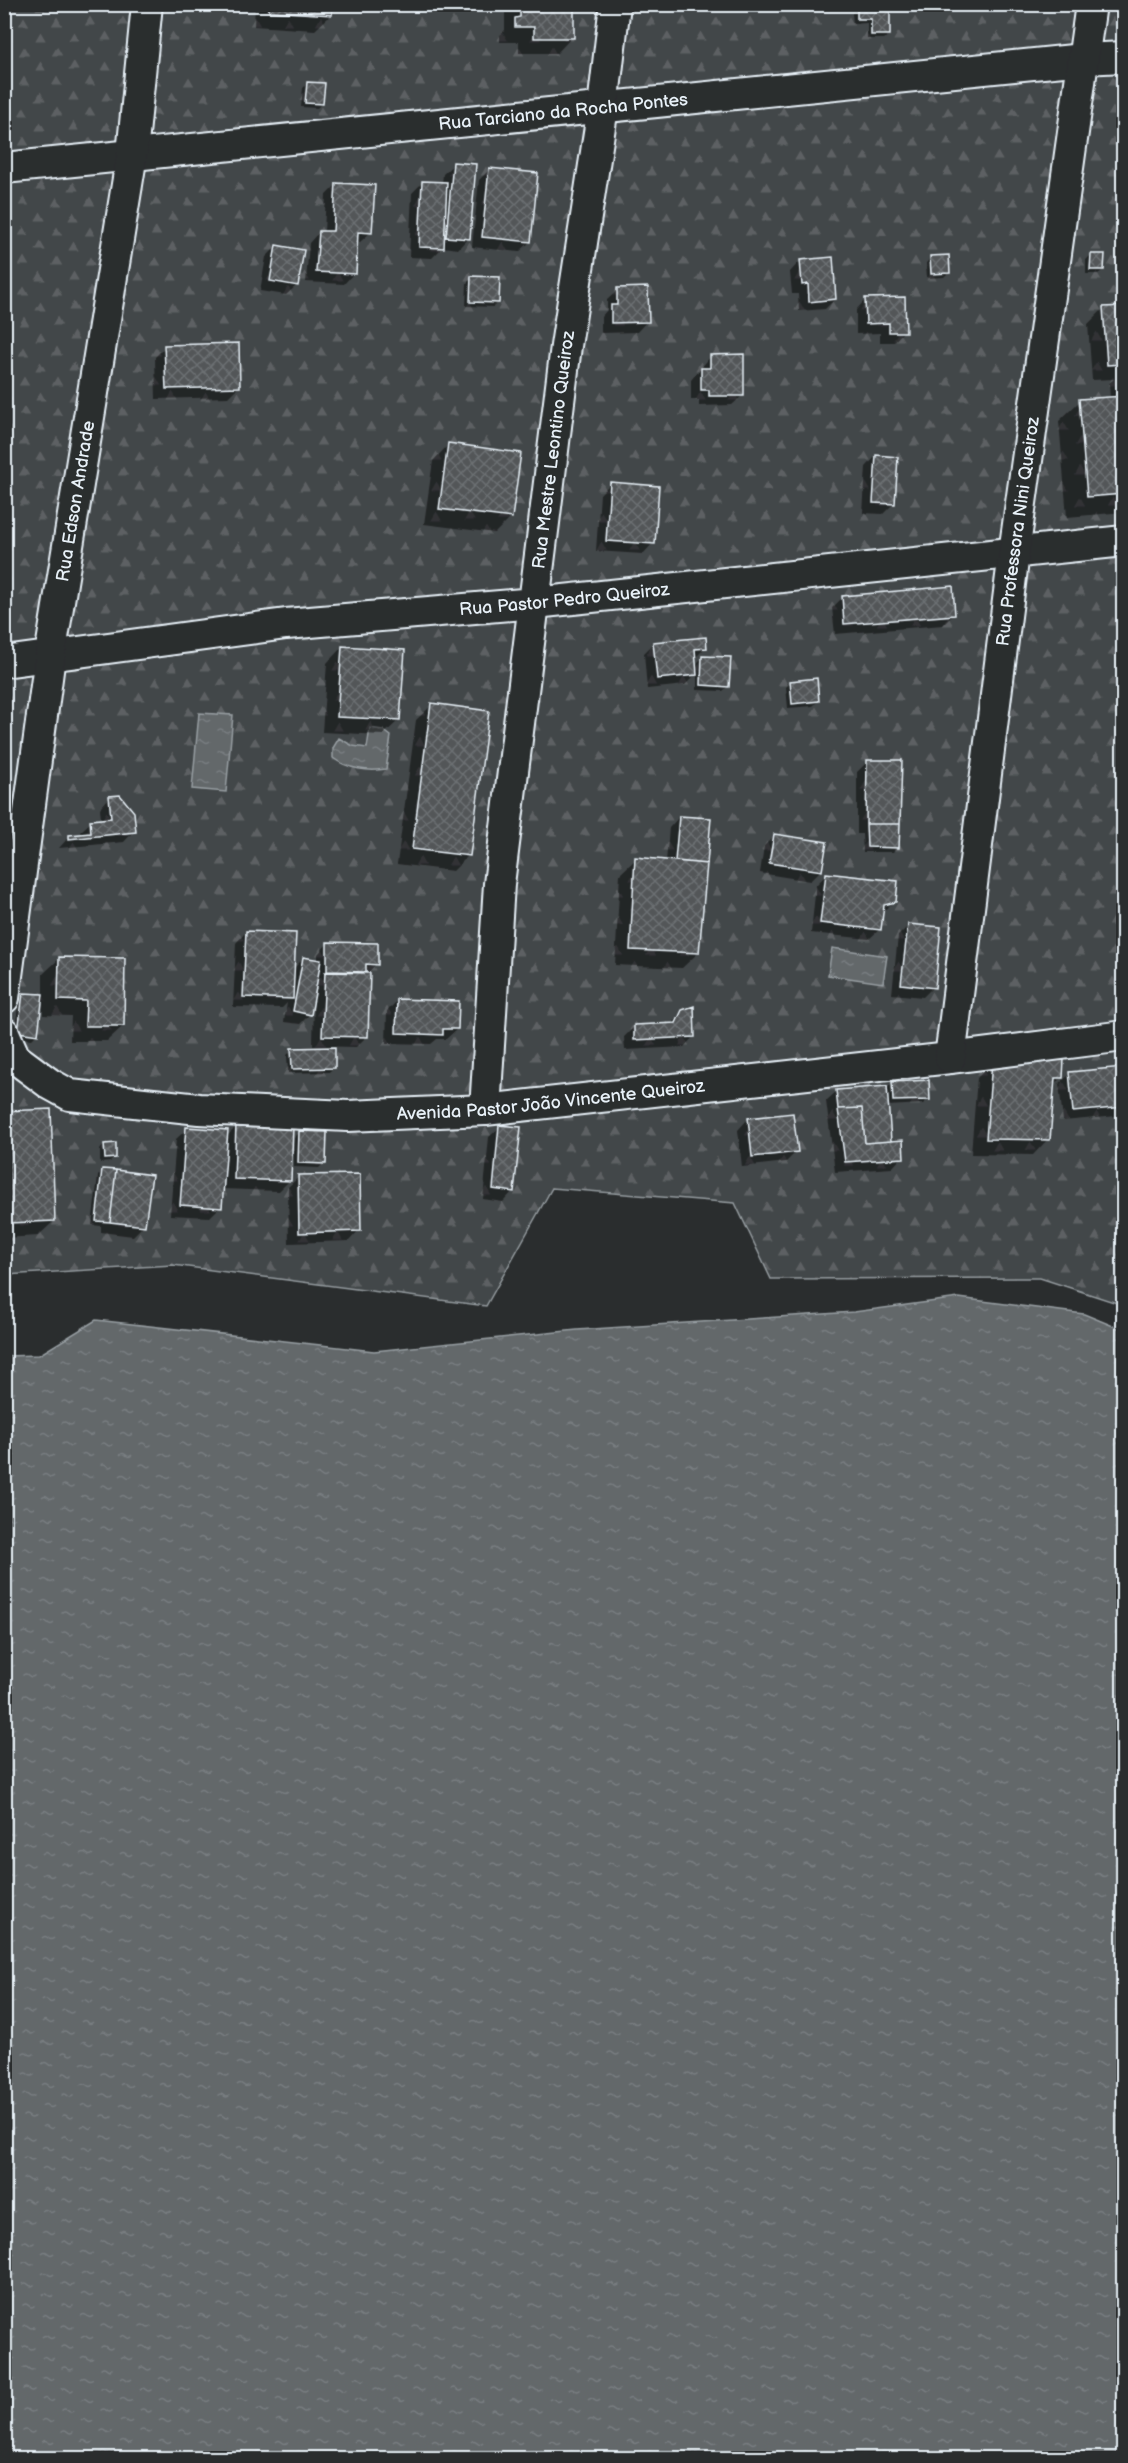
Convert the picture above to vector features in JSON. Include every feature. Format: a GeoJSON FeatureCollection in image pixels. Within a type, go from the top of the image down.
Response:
{"type":"FeatureCollection","features":[{"type":"Feature","properties":{"kind":"street","name":"Rua Edson Andrade"},"geometry":{"type":"LineString","coordinates":[[4,998],[50,656],[132,154],[147,4]]}},
{"type":"Feature","properties":{"kind":"street","name":"Rua Mestre Leontino Queiroz"},"geometry":{"type":"LineString","coordinates":[[485,1110],[499,884],[566,346],[603,107],[615,4]]}},
{"type":"Feature","properties":{"kind":"street","name":"Rua Professora Nini Queiroz"},"geometry":{"type":"LineString","coordinates":[[950,1058],[1014,553],[1091,4]]}},
{"type":"Feature","properties":{"kind":"street","name":"Rua Tarciano da Rocha Pontes"},"geometry":{"type":"LineString","coordinates":[[4,168],[1083,58],[1124,57]]}},
{"type":"Feature","properties":{"kind":"street","name":"Rua Pastor Pedro Queiroz"},"geometry":{"type":"LineString","coordinates":[[4,662],[286,624],[535,603],[1124,542]]}},
{"type":"Feature","properties":{"kind":"street","name":"Avenida Pastor João Vincente Queiroz"},"geometry":{"type":"LineString","coordinates":[[4,1033],[15,1058],[50,1084],[70,1095],[199,1109],[348,1116],[485,1110],[950,1058],[1124,1036]]}},
{"type":"Feature","properties":{"kind":"green space"},"geometry":{"type":"Polygon","coordinates":[[[5,5],[1123,5],[1123,1305],[1040,1278],[771,1279],[735,1203],[552,1188],[486,1306],[173,1265],[5,1275],[5,5]]]}},
{"type":"Feature","properties":{"kind":"water"},"geometry":{"type":"Polygon","coordinates":[[[199,713],[233,715],[226,792],[192,789],[199,713]]]}},
{"type":"Feature","properties":{"kind":"water"},"geometry":{"type":"Polygon","coordinates":[[[370,728],[383,730],[391,736],[386,769],[358,769],[333,758],[333,748],[339,738],[353,746],[367,748],[370,728]]]}},
{"type":"Feature","properties":{"kind":"water"},"geometry":{"type":"Polygon","coordinates":[[[832,948],[887,956],[883,983],[828,975],[832,948]]]}},
{"type":"Feature","properties":{"kind":"water"},"geometry":{"type":"Polygon","coordinates":[[[959,1298],[1084,1314],[1123,1330],[1123,2458],[5,2458],[5,1356],[39,1355],[96,1320],[374,1351],[577,1330],[854,1312],[959,1298]]]}},
{"type":"Feature","properties":{"kind":"building"},"geometry":{"type":"Polygon","coordinates":[[[269,4],[333,4],[332,15],[269,11],[269,4]]]}},
{"type":"Feature","properties":{"kind":"building"},"geometry":{"type":"Polygon","coordinates":[[[520,4],[574,4],[574,38],[534,38],[534,27],[515,27],[515,18],[520,17],[520,4]]]}},
{"type":"Feature","properties":{"kind":"building"},"geometry":{"type":"Polygon","coordinates":[[[890,5],[890,35],[871,35],[871,19],[857,19],[857,6],[890,5]]]}},
{"type":"Feature","properties":{"kind":"building"},"geometry":{"type":"Polygon","coordinates":[[[307,82],[325,83],[323,104],[305,103],[307,82]]]}},
{"type":"Feature","properties":{"kind":"building"},"geometry":{"type":"Polygon","coordinates":[[[453,162],[476,164],[470,239],[446,237],[453,162]]]}},
{"type":"Feature","properties":{"kind":"building"},"geometry":{"type":"Polygon","coordinates":[[[489,168],[538,173],[531,242],[482,237],[489,168]]]}},
{"type":"Feature","properties":{"kind":"building"},"geometry":{"type":"Polygon","coordinates":[[[422,181],[447,182],[444,248],[419,247],[422,181]]]}},
{"type":"Feature","properties":{"kind":"building"},"geometry":{"type":"Polygon","coordinates":[[[336,183],[375,185],[372,233],[358,232],[356,274],[316,272],[319,231],[333,231],[336,183]]]}},
{"type":"Feature","properties":{"kind":"building"},"geometry":{"type":"Polygon","coordinates":[[[276,245],[304,250],[298,286],[270,281],[276,245]]]}},
{"type":"Feature","properties":{"kind":"building"},"geometry":{"type":"Polygon","coordinates":[[[1091,254],[1105,254],[1104,270],[1090,270],[1091,254]]]}},
{"type":"Feature","properties":{"kind":"building"},"geometry":{"type":"Polygon","coordinates":[[[949,255],[950,273],[931,274],[930,256],[949,255]]]}},
{"type":"Feature","properties":{"kind":"building"},"geometry":{"type":"Polygon","coordinates":[[[833,257],[836,299],[809,302],[808,284],[802,285],[800,260],[833,257]]]}},
{"type":"Feature","properties":{"kind":"building"},"geometry":{"type":"Polygon","coordinates":[[[471,276],[500,277],[499,303],[470,302],[471,276]]]}},
{"type":"Feature","properties":{"kind":"building"},"geometry":{"type":"Polygon","coordinates":[[[648,287],[649,322],[611,323],[611,305],[617,305],[617,288],[648,287]]]}},
{"type":"Feature","properties":{"kind":"building"},"geometry":{"type":"Polygon","coordinates":[[[905,297],[906,332],[889,332],[889,323],[866,324],[865,298],[905,297]]]}},
{"type":"Feature","properties":{"kind":"building"},"geometry":{"type":"Polygon","coordinates":[[[1124,306],[1124,364],[1107,365],[1103,307],[1124,306]]]}},
{"type":"Feature","properties":{"kind":"building"},"geometry":{"type":"Polygon","coordinates":[[[239,343],[240,387],[166,389],[164,345],[239,343]]]}},
{"type":"Feature","properties":{"kind":"building"},"geometry":{"type":"Polygon","coordinates":[[[744,354],[744,396],[709,396],[709,390],[701,390],[701,368],[710,368],[710,355],[744,354]]]}},
{"type":"Feature","properties":{"kind":"building"},"geometry":{"type":"Polygon","coordinates":[[[1124,396],[1124,494],[1087,497],[1079,399],[1124,396]]]}},
{"type":"Feature","properties":{"kind":"building"},"geometry":{"type":"Polygon","coordinates":[[[448,443],[521,453],[512,518],[439,509],[448,443]]]}},
{"type":"Feature","properties":{"kind":"building"},"geometry":{"type":"Polygon","coordinates":[[[876,455],[898,457],[895,504],[873,503],[876,455]]]}},
{"type":"Feature","properties":{"kind":"building"},"geometry":{"type":"Polygon","coordinates":[[[610,482],[659,486],[655,544],[606,541],[610,482]]]}},
{"type":"Feature","properties":{"kind":"building"},"geometry":{"type":"Polygon","coordinates":[[[953,586],[955,615],[844,624],[842,596],[953,586]]]}},
{"type":"Feature","properties":{"kind":"building"},"geometry":{"type":"Polygon","coordinates":[[[706,637],[707,648],[695,649],[697,675],[657,679],[653,642],[706,637]]]}},
{"type":"Feature","properties":{"kind":"building"},"geometry":{"type":"Polygon","coordinates":[[[342,646],[405,650],[400,720],[337,717],[342,646]]]}},
{"type":"Feature","properties":{"kind":"building"},"geometry":{"type":"Polygon","coordinates":[[[702,656],[731,657],[729,687],[701,685],[702,656]]]}},
{"type":"Feature","properties":{"kind":"building"},"geometry":{"type":"Polygon","coordinates":[[[817,678],[819,701],[792,704],[790,681],[817,678]]]}},
{"type":"Feature","properties":{"kind":"building"},"geometry":{"type":"Polygon","coordinates":[[[431,703],[489,711],[470,856],[412,849],[431,703]]]}},
{"type":"Feature","properties":{"kind":"building"},"geometry":{"type":"Polygon","coordinates":[[[867,760],[902,760],[900,824],[866,824],[867,760]]]}},
{"type":"Feature","properties":{"kind":"building"},"geometry":{"type":"Polygon","coordinates":[[[120,795],[134,812],[136,832],[69,839],[69,835],[91,833],[90,820],[111,818],[109,796],[120,795]]]}},
{"type":"Feature","properties":{"kind":"building"},"geometry":{"type":"Polygon","coordinates":[[[679,816],[711,818],[707,864],[675,861],[679,816]]]}},
{"type":"Feature","properties":{"kind":"building"},"geometry":{"type":"Polygon","coordinates":[[[866,824],[900,824],[899,848],[867,847],[866,824]]]}},
{"type":"Feature","properties":{"kind":"building"},"geometry":{"type":"Polygon","coordinates":[[[774,834],[827,842],[822,871],[769,863],[774,834]]]}},
{"type":"Feature","properties":{"kind":"building"},"geometry":{"type":"Polygon","coordinates":[[[635,857],[707,864],[699,953],[630,950],[635,857]]]}},
{"type":"Feature","properties":{"kind":"building"},"geometry":{"type":"Polygon","coordinates":[[[826,873],[898,881],[896,902],[884,905],[881,930],[820,923],[826,873]]]}},
{"type":"Feature","properties":{"kind":"building"},"geometry":{"type":"Polygon","coordinates":[[[908,924],[941,927],[935,988],[901,984],[908,924]]]}},
{"type":"Feature","properties":{"kind":"building"},"geometry":{"type":"Polygon","coordinates":[[[246,931],[296,933],[293,999],[243,997],[246,931]]]}},
{"type":"Feature","properties":{"kind":"building"},"geometry":{"type":"Polygon","coordinates":[[[327,942],[378,943],[378,965],[366,964],[366,972],[327,971],[327,942]]]}},
{"type":"Feature","properties":{"kind":"building"},"geometry":{"type":"Polygon","coordinates":[[[59,957],[125,958],[124,1026],[85,1026],[86,1001],[58,1000],[59,957]]]}},
{"type":"Feature","properties":{"kind":"building"},"geometry":{"type":"Polygon","coordinates":[[[303,957],[321,960],[311,1015],[293,1011],[303,957]]]}},
{"type":"Feature","properties":{"kind":"building"},"geometry":{"type":"Polygon","coordinates":[[[325,972],[370,973],[368,1037],[322,1036],[325,972]]]}},
{"type":"Feature","properties":{"kind":"building"},"geometry":{"type":"Polygon","coordinates":[[[23,993],[43,994],[38,1035],[18,1032],[23,993]]]}},
{"type":"Feature","properties":{"kind":"building"},"geometry":{"type":"Polygon","coordinates":[[[397,999],[459,1001],[458,1029],[443,1029],[443,1035],[396,1033],[397,999]]]}},
{"type":"Feature","properties":{"kind":"building"},"geometry":{"type":"Polygon","coordinates":[[[694,1006],[695,1037],[634,1040],[634,1025],[676,1023],[682,1010],[694,1006]]]}},
{"type":"Feature","properties":{"kind":"building"},"geometry":{"type":"Polygon","coordinates":[[[335,1047],[335,1068],[292,1069],[291,1048],[335,1047]]]}},
{"type":"Feature","properties":{"kind":"building"},"geometry":{"type":"Polygon","coordinates":[[[1064,1059],[1063,1078],[1055,1078],[1050,1140],[986,1139],[992,1061],[1064,1059]]]}},
{"type":"Feature","properties":{"kind":"building"},"geometry":{"type":"Polygon","coordinates":[[[1124,1067],[1124,1107],[1073,1112],[1069,1072],[1124,1067]]]}},
{"type":"Feature","properties":{"kind":"building"},"geometry":{"type":"Polygon","coordinates":[[[929,1080],[930,1100],[893,1101],[892,1082],[929,1080]]]}},
{"type":"Feature","properties":{"kind":"building"},"geometry":{"type":"Polygon","coordinates":[[[887,1086],[891,1141],[865,1143],[862,1108],[838,1109],[836,1090],[887,1086]]]}},
{"type":"Feature","properties":{"kind":"building"},"geometry":{"type":"Polygon","coordinates":[[[862,1108],[865,1143],[903,1140],[904,1158],[845,1162],[838,1109],[862,1108]]]}},
{"type":"Feature","properties":{"kind":"building"},"geometry":{"type":"Polygon","coordinates":[[[51,1109],[55,1221],[9,1223],[5,1111],[51,1109]]]}},
{"type":"Feature","properties":{"kind":"building"},"geometry":{"type":"Polygon","coordinates":[[[793,1113],[798,1152],[752,1157],[748,1118],[793,1113]]]}},
{"type":"Feature","properties":{"kind":"building"},"geometry":{"type":"Polygon","coordinates":[[[236,1124],[293,1127],[291,1181],[234,1179],[236,1124]]]}},
{"type":"Feature","properties":{"kind":"building"},"geometry":{"type":"Polygon","coordinates":[[[499,1125],[521,1127],[514,1192],[493,1189],[499,1125]]]}},
{"type":"Feature","properties":{"kind":"building"},"geometry":{"type":"Polygon","coordinates":[[[186,1127],[228,1130],[222,1208],[180,1205],[186,1127]]]}},
{"type":"Feature","properties":{"kind":"building"},"geometry":{"type":"Polygon","coordinates":[[[299,1131],[327,1132],[326,1164],[298,1163],[299,1131]]]}},
{"type":"Feature","properties":{"kind":"building"},"geometry":{"type":"Polygon","coordinates":[[[116,1143],[116,1158],[105,1159],[104,1144],[116,1143]]]}},
{"type":"Feature","properties":{"kind":"building"},"geometry":{"type":"Polygon","coordinates":[[[102,1169],[116,1170],[110,1222],[96,1221],[102,1169]]]}},
{"type":"Feature","properties":{"kind":"building"},"geometry":{"type":"Polygon","coordinates":[[[116,1170],[152,1175],[145,1226],[110,1222],[116,1170]]]}},
{"type":"Feature","properties":{"kind":"building"},"geometry":{"type":"Polygon","coordinates":[[[360,1174],[361,1231],[299,1233],[298,1175],[360,1174]]]}}]}
